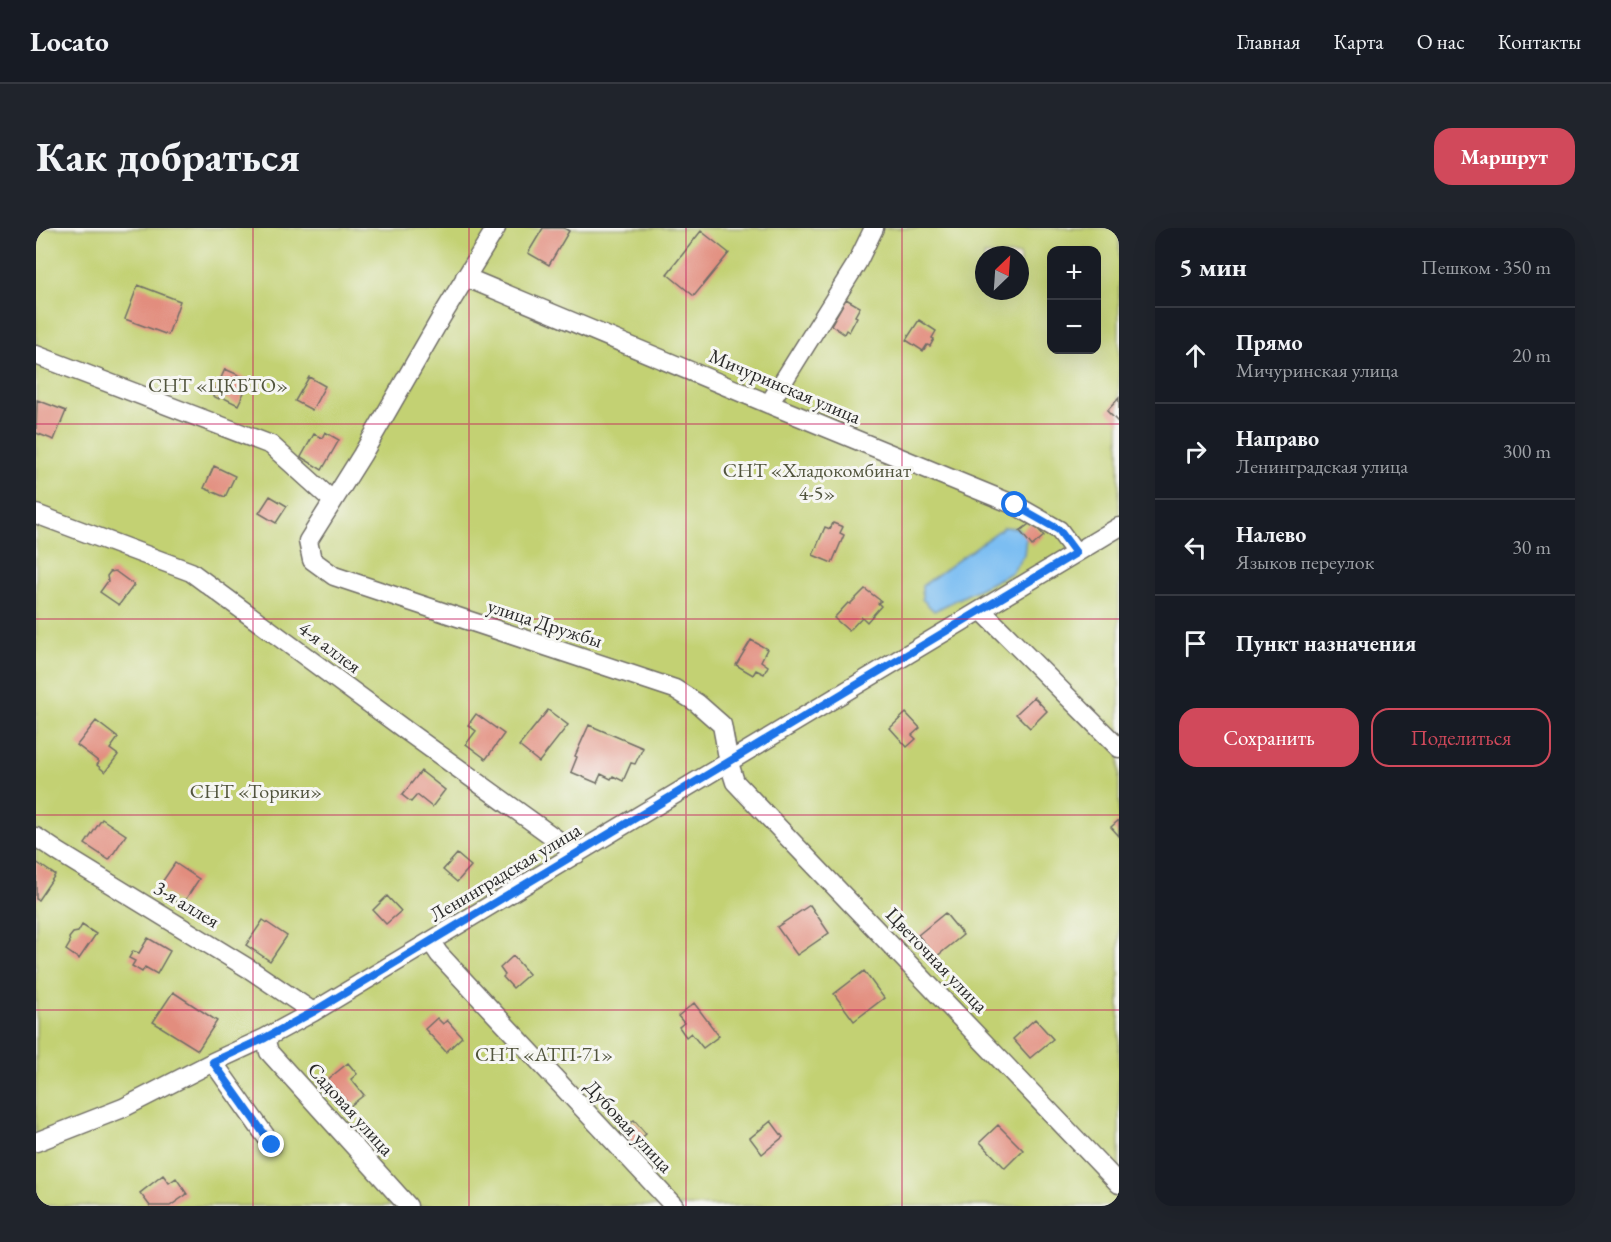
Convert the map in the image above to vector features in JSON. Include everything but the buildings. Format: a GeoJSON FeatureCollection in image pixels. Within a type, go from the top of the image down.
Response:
{"type":"FeatureCollection","features":[{"type":"Feature","properties":{"kind":"street"},"geometry":{"type":"LineString","coordinates":[[36,355],[271,445],[333,501],[496,228]]}},
{"type":"Feature","properties":{"kind":"street"},"geometry":{"type":"LineString","coordinates":[[769,404],[857,264],[874,228]]}},
{"type":"Feature","properties":{"kind":"street","name":"Мичуринская улица"},"geometry":{"type":"LineString","coordinates":[[465,277],[1015,505],[1059,530],[1076,553]]}},
{"type":"Feature","properties":{"kind":"street","name":"улица Дружбы"},"geometry":{"type":"LineString","coordinates":[[333,501],[308,541],[312,560],[334,576],[675,689],[697,703],[722,725],[729,763]]}},
{"type":"Feature","properties":{"kind":"street","name":"4-я аллея"},"geometry":{"type":"LineString","coordinates":[[36,514],[192,572],[577,855]]}},
{"type":"Feature","properties":{"kind":"street","name":"Ленинградская улица"},"geometry":{"type":"LineString","coordinates":[[36,1142],[123,1108],[313,1012],[1119,527]]}},
{"type":"Feature","properties":{"kind":"street"},"geometry":{"type":"LineString","coordinates":[[981,610],[1119,748]]}},
{"type":"Feature","properties":{"kind":"street","name":"Цветочная улица"},"geometry":{"type":"LineString","coordinates":[[729,763],[735,782],[1119,1184]]}},
{"type":"Feature","properties":{"kind":"street","name":"3-я аллея"},"geometry":{"type":"LineString","coordinates":[[36,837],[251,970],[313,1012]]}},
{"type":"Feature","properties":{"kind":"street","name":"Дубовая улица"},"geometry":{"type":"LineString","coordinates":[[431,942],[439,954],[674,1206]]}},
{"type":"Feature","properties":{"kind":"street","name":"Садовая улица"},"geometry":{"type":"LineString","coordinates":[[265,1038],[269,1052],[408,1206]]}},
{"type":"Feature","properties":{"kind":"street"},"geometry":{"type":"LineString","coordinates":[[213,1062],[272,1145]]}},
{"type":"Feature","properties":{"kind":"green space"},"geometry":{"type":"Polygon","coordinates":[[[36,228],[1119,228],[1119,1206],[36,1206],[36,228]]]}},
{"type":"Feature","properties":{"kind":"water"},"geometry":{"type":"Polygon","coordinates":[[[1004,527],[1017,528],[1026,537],[1024,555],[1011,573],[934,611],[922,599],[922,586],[1004,527]]]}},
{"type":"Feature","properties":{"kind":"route"},"geometry":{"type":"LineString","coordinates":[[272,1145],[213,1062],[313,1012],[1076,553],[1059,530],[1015,505]]}},
{"type":"Feature","properties":{"kind":"park label","name":"СНТ «ЦКБТО»"},"geometry":{"type":"Point","coordinates":[218,385]}},
{"type":"Feature","properties":{"kind":"park label","name":"СНТ «Хладокомбинат 4-5»"},"geometry":{"type":"Point","coordinates":[817,482]}},
{"type":"Feature","properties":{"kind":"park label","name":"СНТ «Торики»"},"geometry":{"type":"Point","coordinates":[256,791]}},
{"type":"Feature","properties":{"kind":"park label","name":"СНТ «АТП-71»"},"geometry":{"type":"Point","coordinates":[544,1054]}}]}
